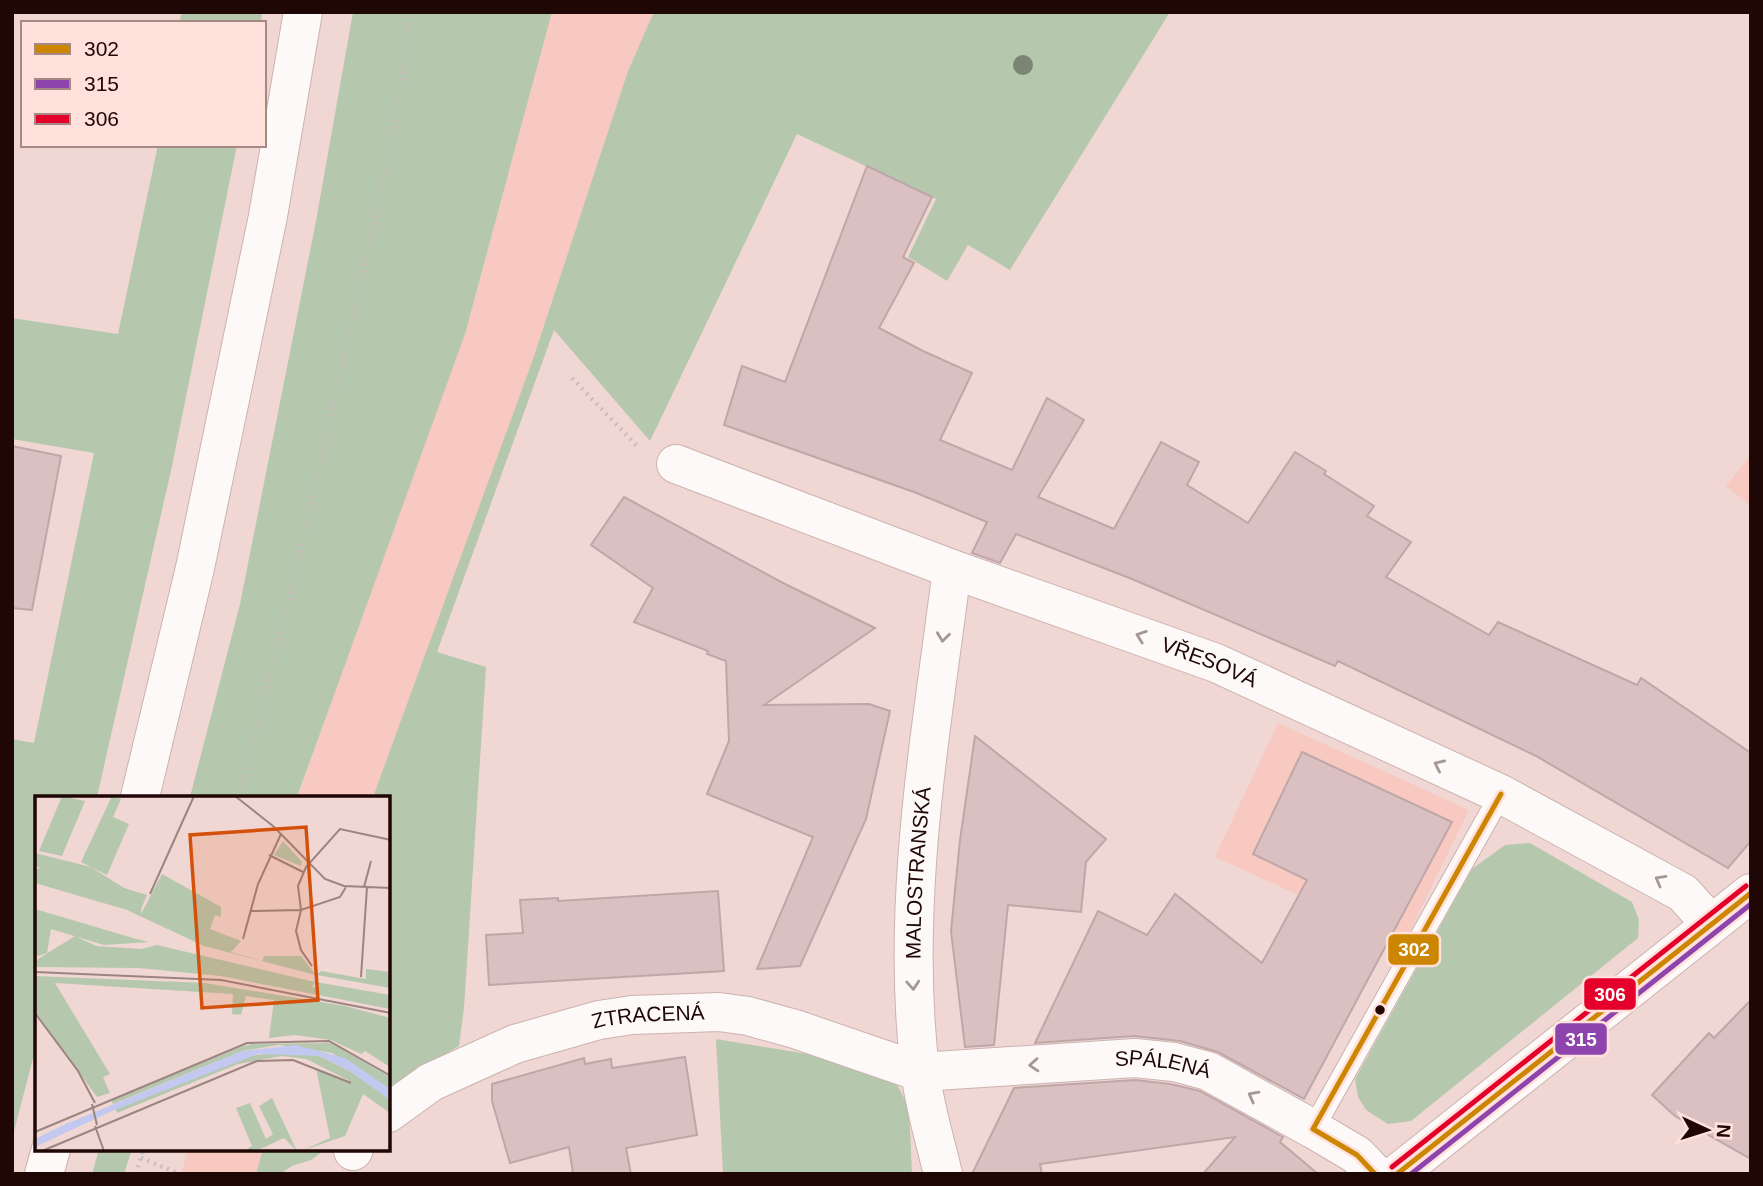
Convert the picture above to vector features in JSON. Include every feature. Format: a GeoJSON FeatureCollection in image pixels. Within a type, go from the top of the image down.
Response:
{"type":"FeatureCollection","features":[{"type":"Feature","properties":{"kind":"street"},"geometry":{"type":"LineString","coordinates":[[140,796],[198,554],[268,216],[303,12]]}},
{"type":"Feature","properties":{"kind":"street","name":"VŘESOVÁ"},"geometry":{"type":"LineString","coordinates":[[676,464],[952,569],[1216,663],[1501,794],[1683,893],[1711,924]]}},
{"type":"Feature","properties":{"kind":"street","name":"MALOSTRANSKÁ"},"geometry":{"type":"LineString","coordinates":[[943,1174],[920,1072],[912,967],[916,848],[952,569]]}},
{"type":"Feature","properties":{"kind":"street"},"geometry":{"type":"LineString","coordinates":[[1397,1174],[1751,893]]}},
{"type":"Feature","properties":{"kind":"street","name":"ZTRACENÁ"},"geometry":{"type":"LineString","coordinates":[[390,1112],[431,1082],[515,1044],[599,1020],[632,1015],[719,1012],[748,1016],[795,1029],[920,1072]]}},
{"type":"Feature","properties":{"kind":"street","name":"SPÁLENÁ"},"geometry":{"type":"LineString","coordinates":[[920,1072],[1135,1058],[1174,1062],[1208,1071],[1313,1129],[1357,1155],[1375,1174]]}},
{"type":"Feature","properties":{"kind":"street"},"geometry":{"type":"LineString","coordinates":[[44,1174],[50,1151]]}},
{"type":"Feature","properties":{"kind":"lane"},"geometry":{"type":"LineString","coordinates":[[1313,1129],[1501,794]]}},
{"type":"Feature","properties":{"kind":"path"},"geometry":{"type":"LineString","coordinates":[[239,796],[300,554],[393,135],[411,12]]}},
{"type":"Feature","properties":{"kind":"path"},"geometry":{"type":"LineString","coordinates":[[572,378],[641,450],[676,464]]}},
{"type":"Feature","properties":{"kind":"path"},"geometry":{"type":"LineString","coordinates":[[136,1174],[143,1151]]}},
{"type":"Feature","properties":{"kind":"path"},"geometry":{"type":"LineString","coordinates":[[141,1158],[180,1174]]}},
{"type":"Feature","properties":{"kind":"shaded area"},"geometry":{"type":"Polygon","coordinates":[[[552,12],[654,12],[628,71],[533,359],[373,796],[298,796],[371,588],[465,334],[552,12]]]}},
{"type":"Feature","properties":{"kind":"shaded area"},"geometry":{"type":"Polygon","coordinates":[[[1751,455],[1751,506],[1726,486],[1751,455]]]}},
{"type":"Feature","properties":{"kind":"shaded area"},"geometry":{"type":"Polygon","coordinates":[[[1278,723],[1469,810],[1404,943],[1215,857],[1278,723]]]}},
{"type":"Feature","properties":{"kind":"shaded area"},"geometry":{"type":"Polygon","coordinates":[[[187,1151],[262,1151],[256,1174],[181,1174],[187,1151]]]}},
{"type":"Feature","properties":{"kind":"green space"},"geometry":{"type":"Polygon","coordinates":[[[181,12],[262,12],[261,21],[180,21],[181,12]]]}},
{"type":"Feature","properties":{"kind":"green space"},"geometry":{"type":"Polygon","coordinates":[[[353,12],[552,12],[465,334],[297,796],[190,796],[240,604],[316,221],[353,12]]]}},
{"type":"Feature","properties":{"kind":"green space"},"geometry":{"type":"Polygon","coordinates":[[[654,12],[1170,12],[1010,270],[968,245],[947,281],[908,257],[936,199],[797,134],[650,441],[554,330],[437,652],[486,667],[464,1008],[459,1046],[402,1079],[390,1089],[390,796],[373,796],[533,359],[628,71],[654,12]]]}},
{"type":"Feature","properties":{"kind":"green space"},"geometry":{"type":"Polygon","coordinates":[[[158,147],[237,147],[172,466],[97,796],[35,796],[35,1051],[12,1139],[12,739],[34,743],[94,453],[12,439],[12,318],[118,334],[158,147]]]}},
{"type":"Feature","properties":{"kind":"green space"},"geometry":{"type":"Polygon","coordinates":[[[1530,843],[1632,902],[1639,920],[1638,938],[1411,1121],[1388,1124],[1366,1110],[1358,1097],[1355,1079],[1472,869],[1505,845],[1530,843]]]}},
{"type":"Feature","properties":{"kind":"green space"},"geometry":{"type":"Polygon","coordinates":[[[716,1039],[825,1057],[896,1083],[909,1107],[912,1174],[723,1174],[716,1039]]]}},
{"type":"Feature","properties":{"kind":"green space"},"geometry":{"type":"Polygon","coordinates":[[[98,1151],[131,1151],[124,1174],[92,1174],[98,1151]]]}},
{"type":"Feature","properties":{"kind":"green space"},"geometry":{"type":"Polygon","coordinates":[[[262,1151],[323,1151],[311,1160],[292,1166],[280,1174],[256,1174],[262,1151]]]}},
{"type":"Feature","properties":{"kind":"building"},"geometry":{"type":"Polygon","coordinates":[[[867,166],[932,197],[903,257],[914,263],[879,328],[972,373],[940,440],[1012,470],[1047,398],[1084,420],[1038,497],[1114,529],[1161,442],[1199,462],[1187,485],[1248,523],[1295,452],[1374,506],[1367,516],[1411,542],[1386,577],[1489,635],[1498,622],[1637,685],[1641,678],[1751,753],[1751,841],[1728,868],[1536,756],[1338,661],[1335,666],[1132,579],[1016,534],[1000,563],[972,553],[987,522],[914,492],[724,425],[742,366],[785,382],[867,166]]]}},
{"type":"Feature","properties":{"kind":"building"},"geometry":{"type":"Polygon","coordinates":[[[12,446],[61,456],[32,610],[12,608],[12,446]]]}},
{"type":"Feature","properties":{"kind":"building"},"geometry":{"type":"Polygon","coordinates":[[[624,497],[783,583],[875,628],[764,705],[869,704],[890,711],[866,819],[800,966],[757,969],[813,837],[707,794],[729,741],[726,661],[707,654],[708,651],[634,622],[653,588],[591,545],[624,497]]]}},
{"type":"Feature","properties":{"kind":"building"},"geometry":{"type":"Polygon","coordinates":[[[975,736],[1106,839],[1086,862],[1081,912],[1008,905],[994,1045],[965,1047],[951,931],[960,840],[975,736]]]}},
{"type":"Feature","properties":{"kind":"building"},"geometry":{"type":"Polygon","coordinates":[[[1302,752],[1452,822],[1304,1099],[1218,1052],[1180,1041],[1134,1036],[1035,1043],[1098,911],[1147,935],[1175,894],[1262,963],[1307,880],[1253,854],[1302,752]]]}},
{"type":"Feature","properties":{"kind":"building"},"geometry":{"type":"Polygon","coordinates":[[[718,891],[724,971],[489,985],[486,935],[523,933],[520,900],[558,898],[558,901],[718,891]]]}},
{"type":"Feature","properties":{"kind":"building"},"geometry":{"type":"Polygon","coordinates":[[[1751,1000],[1751,1159],[1675,1116],[1652,1095],[1709,1033],[1714,1038],[1751,1000]]]}},
{"type":"Feature","properties":{"kind":"building"},"geometry":{"type":"Polygon","coordinates":[[[685,1057],[697,1135],[626,1148],[631,1174],[573,1174],[569,1147],[510,1163],[492,1101],[492,1084],[584,1058],[585,1064],[611,1059],[612,1068],[685,1057]]]}},
{"type":"Feature","properties":{"kind":"building"},"geometry":{"type":"Polygon","coordinates":[[[1135,1080],[1200,1091],[1283,1137],[1280,1142],[1318,1174],[1203,1174],[1235,1137],[1040,1164],[1042,1174],[972,1174],[1014,1088],[1135,1080]]]}},
{"type":"Feature","properties":{"kind":"transit line","name":"302"},"geometry":{"type":"LineString","coordinates":[[1375,1174],[1357,1155],[1313,1129],[1501,794]]}},
{"type":"Feature","properties":{"kind":"transit line","name":"306"},"geometry":{"type":"LineString","coordinates":[[1392,1167],[1746,886]]}},
{"type":"Feature","properties":{"kind":"transit line","name":"302"},"geometry":{"type":"LineString","coordinates":[[1397,1174],[1751,893]]}},
{"type":"Feature","properties":{"kind":"transit line","name":"315"},"geometry":{"type":"LineString","coordinates":[[1411,1174],[1751,904]]}}]}
